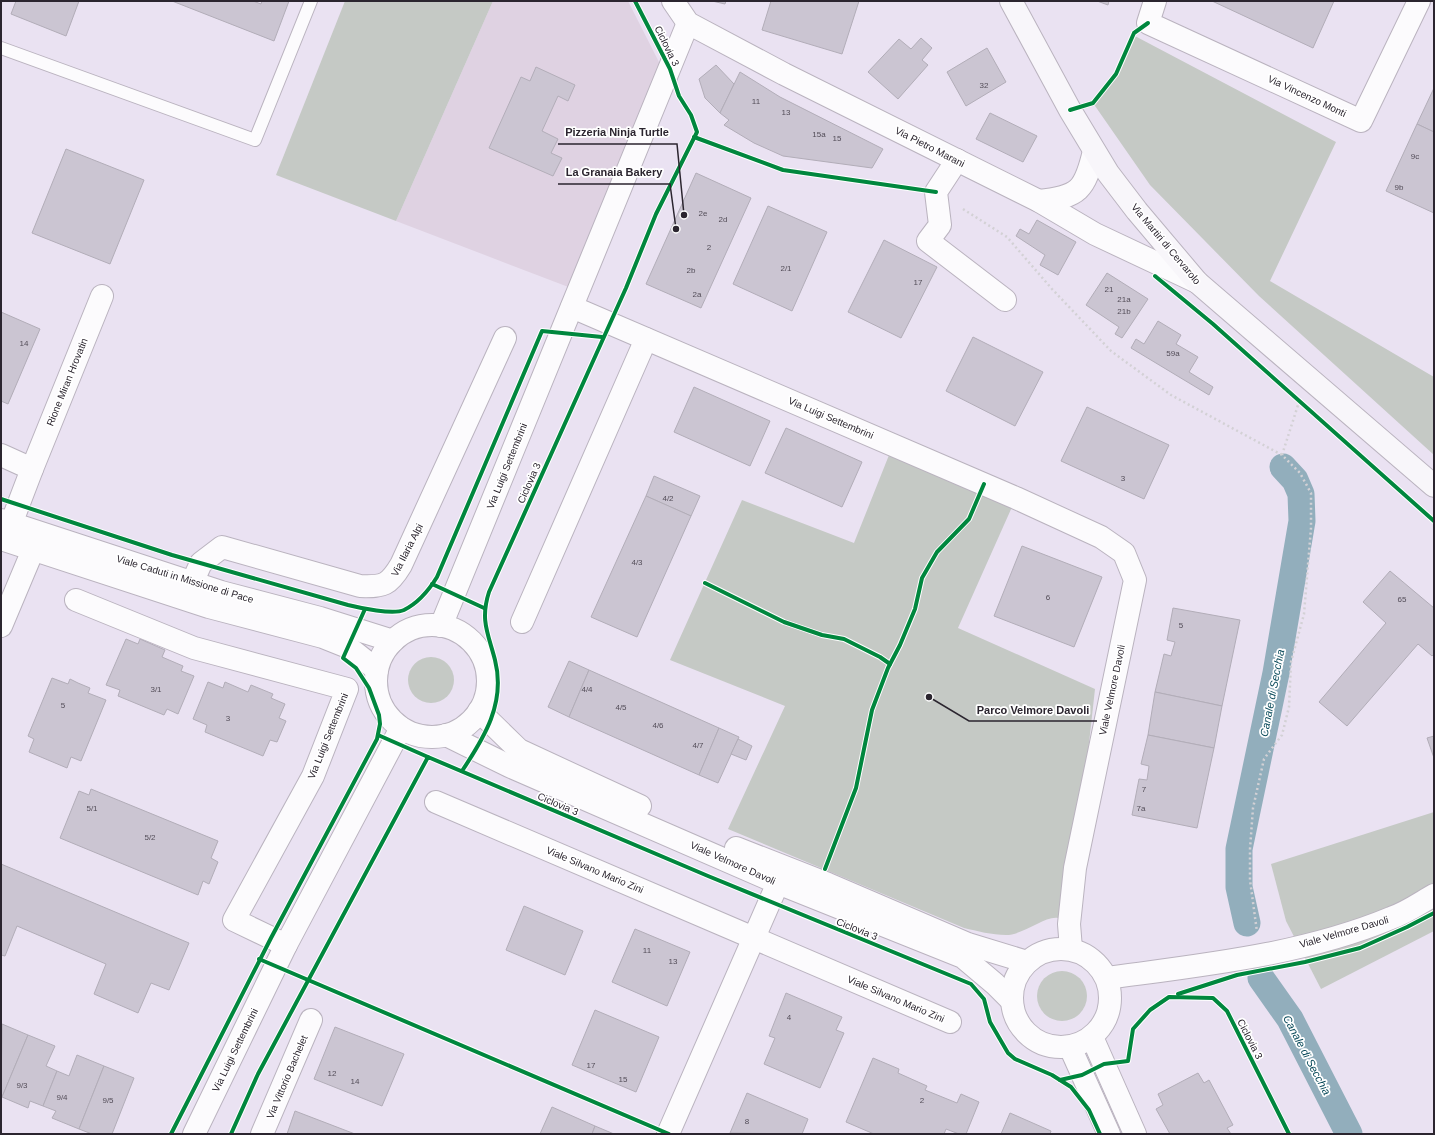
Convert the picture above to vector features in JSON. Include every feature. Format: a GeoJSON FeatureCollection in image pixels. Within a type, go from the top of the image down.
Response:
{"type":"FeatureCollection","features":[{"type":"Feature","properties":{"kind":"main road","name":"Via Martiri di Cervarolo"},"geometry":{"type":"LineString","coordinates":[[1011,1],[1062,96],[1108,174],[1197,282],[1434,486]]}},
{"type":"Feature","properties":{"kind":"street","name":"Via Vincenzo Monti"},"geometry":{"type":"LineString","coordinates":[[1154,4],[1148,23],[1361,121],[1420,1],[1434,7]]}},
{"type":"Feature","properties":{"kind":"street","name":"Via Pietro Marani"},"geometry":{"type":"LineString","coordinates":[[682,10],[784,74],[1039,201],[1094,234],[1197,282]]}},
{"type":"Feature","properties":{"kind":"street","name":"Via Luigi Settembrini"},"geometry":{"type":"LineString","coordinates":[[441,626],[572,307],[682,10]]}},
{"type":"Feature","properties":{"kind":"street"},"geometry":{"type":"LineString","coordinates":[[1039,201],[1061,199],[1073,194],[1082,185],[1088,174],[1094,151]]}},
{"type":"Feature","properties":{"kind":"street"},"geometry":{"type":"LineString","coordinates":[[957,160],[936,192],[940,225],[928,240],[1005,300]]}},
{"type":"Feature","properties":{"kind":"street","name":"Rione Miran Hrovatin"},"geometry":{"type":"LineString","coordinates":[[4,528],[32,469],[102,296]]}},
{"type":"Feature","properties":{"kind":"street","name":"Via Luigi Settembrini"},"geometry":{"type":"LineString","coordinates":[[572,307],[1016,498]]}},
{"type":"Feature","properties":{"kind":"street","name":"Via Ilaria Alpi"},"geometry":{"type":"LineString","coordinates":[[192,583],[201,563],[222,547],[360,586],[379,586],[392,580],[402,565],[505,338]]}},
{"type":"Feature","properties":{"kind":"street"},"geometry":{"type":"LineString","coordinates":[[522,622],[646,339]]}},
{"type":"Feature","properties":{"kind":"street"},"geometry":{"type":"LineString","coordinates":[[1,455],[32,469]]}},
{"type":"Feature","properties":{"kind":"street","name":"Viale Velmore Davoli"},"geometry":{"type":"LineString","coordinates":[[1016,498],[1107,541],[1124,553],[1135,580],[1075,868],[1069,924],[1071,949]]}},
{"type":"Feature","properties":{"kind":"street","name":"Viale Caduti in Missione di Pace"},"geometry":{"type":"LineString","coordinates":[[4,528],[221,592],[320,618],[393,641]]}},
{"type":"Feature","properties":{"kind":"street","name":"Viale Caduti in Missione di Pace"},"geometry":{"type":"LineString","coordinates":[[4,528],[32,550],[210,607],[323,637],[348,647],[377,670]]}},
{"type":"Feature","properties":{"kind":"street"},"geometry":{"type":"LineString","coordinates":[[3,616],[32,550]]}},
{"type":"Feature","properties":{"kind":"street","name":"Via Luigi Settembrini"},"geometry":{"type":"LineString","coordinates":[[76,600],[194,648],[347,689],[313,776],[234,920],[286,945]]}},
{"type":"Feature","properties":{"kind":"street"},"geometry":{"type":"LineString","coordinates":[[421,626],[441,626],[462,633],[476,646],[484,659],[488,678],[487,693],[479,711],[464,727],[446,735],[420,736],[402,728],[392,720],[381,703],[377,689],[377,670],[381,657],[393,641],[403,633],[421,626]]}},
{"type":"Feature","properties":{"kind":"street","name":"Viale Velmore Davoli"},"geometry":{"type":"LineString","coordinates":[[479,711],[519,750],[684,827],[781,875],[963,957],[996,984],[1011,1000]]}},
{"type":"Feature","properties":{"kind":"street","name":"Via Luigi Settembrini"},"geometry":{"type":"LineString","coordinates":[[194,1134],[286,945],[402,728]]}},
{"type":"Feature","properties":{"kind":"street","name":"Viale Velmore Davoli"},"geometry":{"type":"LineString","coordinates":[[446,735],[509,766],[781,875],[828,884],[968,944],[1027,962]]}},
{"type":"Feature","properties":{"kind":"street","name":"Viale Silvano Mario Zini"},"geometry":{"type":"LineString","coordinates":[[436,802],[950,1022]]}},
{"type":"Feature","properties":{"kind":"street"},"geometry":{"type":"LineString","coordinates":[[668,1134],[781,875]]}},
{"type":"Feature","properties":{"kind":"street","name":"Viale Velmore Davoli"},"geometry":{"type":"LineString","coordinates":[[1107,978],[1231,961],[1322,941],[1392,918],[1434,895]]}},
{"type":"Feature","properties":{"kind":"street","name":"Viale Velmore Davoli"},"geometry":{"type":"LineString","coordinates":[[1071,949],[1086,955],[1097,964],[1107,978],[1111,993],[1109,1013],[1104,1024],[1092,1037],[1081,1044],[1064,1048],[1048,1046],[1032,1039],[1024,1031],[1015,1017],[1011,1000],[1017,975],[1027,962],[1036,955],[1050,950],[1071,949]]}},
{"type":"Feature","properties":{"kind":"street","name":"Via Vittorio Bachelet"},"geometry":{"type":"LineString","coordinates":[[262,1134],[311,1020]]}},
{"type":"Feature","properties":{"kind":"street"},"geometry":{"type":"LineString","coordinates":[[1092,1037],[1135,1134]]}},
{"type":"Feature","properties":{"kind":"street"},"geometry":{"type":"LineString","coordinates":[[1070,1047],[1109,1134]]}},
{"type":"Feature","properties":{"kind":"lane"},"geometry":{"type":"LineString","coordinates":[[1,48],[255,140],[311,1]]}},
{"type":"Feature","properties":{"kind":"path"},"geometry":{"type":"LineString","coordinates":[[936,192],[1007,237],[1052,289],[1111,351],[1171,395],[1282,454],[1300,473],[1311,493],[1311,528],[1304,614],[1291,662],[1289,707],[1282,735],[1264,759],[1253,808],[1250,850],[1250,880],[1258,938]]}},
{"type":"Feature","properties":{"kind":"path"},"geometry":{"type":"LineString","coordinates":[[1293,396],[1305,406]]}},
{"type":"Feature","properties":{"kind":"path"},"geometry":{"type":"LineString","coordinates":[[1282,454],[1299,401]]}},
{"type":"Feature","properties":{"kind":"shaded area"},"geometry":{"type":"Polygon","coordinates":[[[345,1],[493,1],[396,221],[276,175],[345,1]]]}},
{"type":"Feature","properties":{"kind":"shaded area"},"geometry":{"type":"Polygon","coordinates":[[[493,1],[628,1],[662,68],[571,288],[396,221],[493,1]]]}},
{"type":"Feature","properties":{"kind":"shaded area"},"geometry":{"type":"Polygon","coordinates":[[[1133,35],[1336,142],[1270,281],[1434,377],[1434,455],[1259,296],[1150,185],[1093,103],[1116,74],[1133,35]]]}},
{"type":"Feature","properties":{"kind":"shaded area"},"geometry":{"type":"Polygon","coordinates":[[[893,445],[1016,498],[958,628],[1095,689],[1069,924],[1059,918],[1052,918],[1020,932],[1006,935],[990,934],[964,928],[728,829],[785,706],[670,660],[742,500],[854,543],[893,445]]]}},
{"type":"Feature","properties":{"kind":"shaded area"},"geometry":{"type":"Polygon","coordinates":[[[427,657],[435,657],[444,661],[450,667],[454,680],[450,693],[444,699],[435,703],[427,703],[418,699],[412,693],[408,684],[408,676],[412,667],[418,661],[427,657]]]}},
{"type":"Feature","properties":{"kind":"shaded area"},"geometry":{"type":"Polygon","coordinates":[[[1434,812],[1434,931],[1321,989],[1286,921],[1271,864],[1434,812]]]}},
{"type":"Feature","properties":{"kind":"shaded area"},"geometry":{"type":"Polygon","coordinates":[[[1062,971],[1076,975],[1083,982],[1087,996],[1083,1010],[1076,1017],[1062,1021],[1048,1017],[1041,1010],[1037,996],[1041,982],[1048,975],[1062,971]]]}},
{"type":"Feature","properties":{"kind":"building"},"geometry":{"type":"Polygon","coordinates":[[[16,1],[79,1],[66,36],[11,14],[16,1]]]}},
{"type":"Feature","properties":{"kind":"building"},"geometry":{"type":"Polygon","coordinates":[[[172,1],[253,1],[261,4],[262,1],[289,1],[274,41],[172,1]]]}},
{"type":"Feature","properties":{"kind":"building"},"geometry":{"type":"Polygon","coordinates":[[[712,1],[726,1],[725,4],[712,1]]]}},
{"type":"Feature","properties":{"kind":"building"},"geometry":{"type":"Polygon","coordinates":[[[771,1],[859,1],[842,54],[762,30],[771,1]]]}},
{"type":"Feature","properties":{"kind":"building"},"geometry":{"type":"Polygon","coordinates":[[[1097,1],[1109,1],[1108,5],[1097,1]]]}},
{"type":"Feature","properties":{"kind":"building"},"geometry":{"type":"Polygon","coordinates":[[[1212,1],[1334,1],[1313,48],[1212,1]]]}},
{"type":"Feature","properties":{"kind":"building"},"geometry":{"type":"Polygon","coordinates":[[[921,38],[932,48],[922,60],[928,65],[898,99],[868,72],[899,39],[911,49],[921,38]]]}},
{"type":"Feature","properties":{"kind":"building"},"geometry":{"type":"Polygon","coordinates":[[[987,48],[1006,82],[966,106],[947,72],[987,48]]]}},
{"type":"Feature","properties":{"kind":"building"},"geometry":{"type":"Polygon","coordinates":[[[716,65],[734,84],[720,113],[705,98],[699,79],[716,65]]]}},
{"type":"Feature","properties":{"kind":"building"},"geometry":{"type":"Polygon","coordinates":[[[536,67],[575,85],[568,101],[558,96],[542,131],[558,139],[551,153],[562,158],[553,176],[489,148],[521,77],[530,81],[536,67]]]}},
{"type":"Feature","properties":{"kind":"building"},"geometry":{"type":"Polygon","coordinates":[[[740,72],[780,97],[883,149],[872,168],[783,156],[754,143],[724,125],[729,120],[720,113],[740,72]]]}},
{"type":"Feature","properties":{"kind":"building"},"geometry":{"type":"Polygon","coordinates":[[[1434,88],[1434,132],[1417,124],[1434,88]]]}},
{"type":"Feature","properties":{"kind":"building"},"geometry":{"type":"Polygon","coordinates":[[[990,113],[1037,136],[1023,162],[976,139],[990,113]]]}},
{"type":"Feature","properties":{"kind":"building"},"geometry":{"type":"Polygon","coordinates":[[[1417,124],[1434,132],[1434,213],[1386,191],[1417,124]]]}},
{"type":"Feature","properties":{"kind":"building"},"geometry":{"type":"Polygon","coordinates":[[[66,149],[144,180],[110,264],[32,233],[66,149]]]}},
{"type":"Feature","properties":{"kind":"building"},"geometry":{"type":"Polygon","coordinates":[[[696,173],[751,198],[701,308],[646,284],[696,173]]]}},
{"type":"Feature","properties":{"kind":"building"},"geometry":{"type":"Polygon","coordinates":[[[768,206],[827,232],[792,311],[733,284],[768,206]]]}},
{"type":"Feature","properties":{"kind":"building"},"geometry":{"type":"Polygon","coordinates":[[[1037,220],[1076,242],[1058,275],[1040,265],[1045,255],[1016,236],[1020,229],[1029,234],[1037,220]]]}},
{"type":"Feature","properties":{"kind":"building"},"geometry":{"type":"Polygon","coordinates":[[[884,240],[937,267],[901,338],[848,312],[884,240]]]}},
{"type":"Feature","properties":{"kind":"building"},"geometry":{"type":"Polygon","coordinates":[[[1107,273],[1148,299],[1122,338],[1115,334],[1119,327],[1086,305],[1107,273]]]}},
{"type":"Feature","properties":{"kind":"building"},"geometry":{"type":"Polygon","coordinates":[[[1,312],[40,329],[8,404],[1,401],[1,312]]]}},
{"type":"Feature","properties":{"kind":"building"},"geometry":{"type":"Polygon","coordinates":[[[1158,321],[1181,335],[1176,344],[1198,357],[1189,372],[1213,387],[1209,395],[1131,348],[1136,339],[1144,344],[1158,321]]]}},
{"type":"Feature","properties":{"kind":"building"},"geometry":{"type":"Polygon","coordinates":[[[973,337],[1043,372],[1015,426],[946,391],[973,337]]]}},
{"type":"Feature","properties":{"kind":"building"},"geometry":{"type":"Polygon","coordinates":[[[694,387],[770,421],[750,466],[674,432],[694,387]]]}},
{"type":"Feature","properties":{"kind":"building"},"geometry":{"type":"Polygon","coordinates":[[[1087,407],[1169,445],[1144,499],[1061,461],[1087,407]]]}},
{"type":"Feature","properties":{"kind":"building"},"geometry":{"type":"Polygon","coordinates":[[[786,428],[862,462],[842,507],[765,473],[786,428]]]}},
{"type":"Feature","properties":{"kind":"building"},"geometry":{"type":"Polygon","coordinates":[[[654,476],[700,496],[691,516],[646,496],[654,476]]]}},
{"type":"Feature","properties":{"kind":"building"},"geometry":{"type":"Polygon","coordinates":[[[646,496],[691,516],[637,637],[591,617],[646,496]]]}},
{"type":"Feature","properties":{"kind":"building"},"geometry":{"type":"Polygon","coordinates":[[[1022,546],[1102,577],[1074,647],[994,616],[1022,546]]]}},
{"type":"Feature","properties":{"kind":"building"},"geometry":{"type":"Polygon","coordinates":[[[1390,571],[1434,608],[1434,654],[1432,656],[1418,644],[1347,726],[1319,702],[1386,623],[1363,602],[1390,571]]]}},
{"type":"Feature","properties":{"kind":"building"},"geometry":{"type":"Polygon","coordinates":[[[1173,608],[1240,620],[1222,706],[1155,692],[1164,654],[1171,656],[1175,642],[1167,640],[1173,608]]]}},
{"type":"Feature","properties":{"kind":"building"},"geometry":{"type":"Polygon","coordinates":[[[126,639],[138,644],[140,639],[165,650],[162,657],[183,666],[181,671],[194,676],[178,714],[167,709],[164,715],[118,696],[120,690],[106,685],[126,639]]]}},
{"type":"Feature","properties":{"kind":"building"},"geometry":{"type":"Polygon","coordinates":[[[569,661],[589,670],[569,717],[548,707],[569,661]]]}},
{"type":"Feature","properties":{"kind":"building"},"geometry":{"type":"Polygon","coordinates":[[[589,670],[719,728],[699,775],[569,717],[589,670]]]}},
{"type":"Feature","properties":{"kind":"building"},"geometry":{"type":"Polygon","coordinates":[[[52,678],[68,684],[70,679],[90,688],[88,693],[106,700],[81,761],[71,757],[67,768],[29,752],[34,739],[28,736],[52,678]]]}},
{"type":"Feature","properties":{"kind":"building"},"geometry":{"type":"Polygon","coordinates":[[[208,682],[223,688],[225,682],[248,692],[251,685],[273,694],[271,698],[285,704],[279,718],[286,721],[277,742],[270,740],[263,756],[205,732],[207,725],[193,719],[208,682]]]}},
{"type":"Feature","properties":{"kind":"building"},"geometry":{"type":"Polygon","coordinates":[[[1155,692],[1222,706],[1214,748],[1148,735],[1155,692]]]}},
{"type":"Feature","properties":{"kind":"building"},"geometry":{"type":"Polygon","coordinates":[[[719,728],[739,737],[718,783],[699,775],[719,728]]]}},
{"type":"Feature","properties":{"kind":"building"},"geometry":{"type":"Polygon","coordinates":[[[1148,735],[1214,748],[1197,828],[1132,815],[1139,779],[1147,780],[1149,766],[1141,764],[1148,735]]]}},
{"type":"Feature","properties":{"kind":"building"},"geometry":{"type":"Polygon","coordinates":[[[1434,736],[1434,758],[1427,738],[1434,736]]]}},
{"type":"Feature","properties":{"kind":"building"},"geometry":{"type":"Polygon","coordinates":[[[738,739],[752,746],[746,760],[731,754],[738,739]]]}},
{"type":"Feature","properties":{"kind":"building"},"geometry":{"type":"Polygon","coordinates":[[[91,789],[218,841],[211,858],[218,862],[209,884],[203,881],[198,895],[60,838],[79,791],[89,795],[91,789]]]}},
{"type":"Feature","properties":{"kind":"building"},"geometry":{"type":"Polygon","coordinates":[[[1,864],[189,943],[169,990],[151,983],[138,1013],[94,994],[106,964],[17,926],[5,956],[1,955],[1,864]]]}},
{"type":"Feature","properties":{"kind":"building"},"geometry":{"type":"Polygon","coordinates":[[[524,906],[583,931],[565,975],[506,950],[524,906]]]}},
{"type":"Feature","properties":{"kind":"building"},"geometry":{"type":"Polygon","coordinates":[[[635,929],[690,952],[667,1006],[612,982],[635,929]]]}},
{"type":"Feature","properties":{"kind":"building"},"geometry":{"type":"Polygon","coordinates":[[[786,993],[842,1017],[836,1030],[844,1033],[820,1088],[764,1064],[775,1038],[769,1036],[786,993]]]}},
{"type":"Feature","properties":{"kind":"building"},"geometry":{"type":"Polygon","coordinates":[[[595,1010],[659,1037],[636,1092],[572,1065],[595,1010]]]}},
{"type":"Feature","properties":{"kind":"building"},"geometry":{"type":"Polygon","coordinates":[[[2,1024],[28,1035],[1,1097],[2,1024]]]}},
{"type":"Feature","properties":{"kind":"building"},"geometry":{"type":"Polygon","coordinates":[[[335,1027],[404,1054],[382,1106],[314,1079],[335,1027]]]}},
{"type":"Feature","properties":{"kind":"building"},"geometry":{"type":"Polygon","coordinates":[[[28,1035],[55,1046],[46,1066],[57,1071],[43,1106],[30,1101],[28,1108],[2,1097],[28,1035]]]}},
{"type":"Feature","properties":{"kind":"building"},"geometry":{"type":"Polygon","coordinates":[[[77,1055],[104,1066],[79,1129],[52,1118],[56,1111],[43,1106],[57,1071],[69,1076],[77,1055]]]}},
{"type":"Feature","properties":{"kind":"building"},"geometry":{"type":"Polygon","coordinates":[[[873,1058],[899,1069],[898,1073],[927,1086],[925,1090],[957,1103],[961,1094],[979,1102],[966,1134],[959,1134],[946,1129],[944,1134],[874,1134],[846,1122],[873,1058]]]}},
{"type":"Feature","properties":{"kind":"building"},"geometry":{"type":"Polygon","coordinates":[[[104,1066],[134,1078],[112,1134],[92,1134],[79,1129],[104,1066]]]}},
{"type":"Feature","properties":{"kind":"building"},"geometry":{"type":"Polygon","coordinates":[[[1198,1073],[1204,1083],[1209,1080],[1233,1125],[1227,1128],[1231,1134],[1170,1134],[1156,1109],[1163,1105],[1158,1094],[1198,1073]]]}},
{"type":"Feature","properties":{"kind":"building"},"geometry":{"type":"Polygon","coordinates":[[[747,1093],[808,1119],[802,1134],[730,1133],[747,1093]]]}},
{"type":"Feature","properties":{"kind":"building"},"geometry":{"type":"Polygon","coordinates":[[[552,1107],[595,1126],[592,1134],[540,1134],[552,1107]]]}},
{"type":"Feature","properties":{"kind":"building"},"geometry":{"type":"Polygon","coordinates":[[[295,1111],[355,1134],[287,1134],[295,1111]]]}},
{"type":"Feature","properties":{"kind":"building"},"geometry":{"type":"Polygon","coordinates":[[[1010,1113],[1051,1131],[1050,1134],[1001,1134],[1010,1113]]]}},
{"type":"Feature","properties":{"kind":"building"},"geometry":{"type":"Polygon","coordinates":[[[595,1126],[614,1134],[592,1134],[595,1126]]]}},
{"type":"Feature","properties":{"kind":"waterway","name":"Canale di Secchia"},"geometry":{"type":"LineString","coordinates":[[1247,923],[1239,887],[1239,849],[1276,673],[1302,521],[1301,494],[1295,480],[1283,467]]}},
{"type":"Feature","properties":{"kind":"waterway","name":"Canale di Secchia"},"geometry":{"type":"LineString","coordinates":[[1261,978],[1290,1019],[1349,1134]]}},
{"type":"Feature","properties":{"kind":"cycle path","name":"Ciclovia 3"},"geometry":{"type":"LineString","coordinates":[[462,771],[485,733],[491,719],[498,691],[498,676],[485,619],[486,602],[489,592],[626,288],[656,214],[697,132],[691,115],[679,96],[670,69],[635,1]]}},
{"type":"Feature","properties":{"kind":"cycle path"},"geometry":{"type":"LineString","coordinates":[[1070,110],[1093,103],[1116,74],[1134,33],[1148,23]]}},
{"type":"Feature","properties":{"kind":"cycle path"},"geometry":{"type":"LineString","coordinates":[[694,137],[783,170],[936,192]]}},
{"type":"Feature","properties":{"kind":"cycle path"},"geometry":{"type":"LineString","coordinates":[[1155,276],[1213,324],[1434,521]]}},
{"type":"Feature","properties":{"kind":"cycle path"},"geometry":{"type":"LineString","coordinates":[[1,499],[172,555],[348,605],[392,612],[404,610],[423,596],[437,577],[542,331],[602,337]]}},
{"type":"Feature","properties":{"kind":"cycle path"},"geometry":{"type":"LineString","coordinates":[[825,869],[856,788],[872,710],[888,668],[900,645],[915,609],[922,578],[937,552],[969,519],[984,484]]}},
{"type":"Feature","properties":{"kind":"cycle path"},"geometry":{"type":"LineString","coordinates":[[705,583],[784,622],[822,635],[844,639],[880,657],[890,664]]}},
{"type":"Feature","properties":{"kind":"cycle path"},"geometry":{"type":"LineString","coordinates":[[432,584],[484,608]]}},
{"type":"Feature","properties":{"kind":"cycle path"},"geometry":{"type":"LineString","coordinates":[[171,1134],[271,938],[377,739],[380,724],[379,715],[369,688],[356,668],[343,658],[365,609]]}},
{"type":"Feature","properties":{"kind":"cycle path"},"geometry":{"type":"LineString","coordinates":[[378,735],[428,757]]}},
{"type":"Feature","properties":{"kind":"cycle path","name":"Ciclovia 3"},"geometry":{"type":"LineString","coordinates":[[231,1134],[258,1074],[428,757],[708,876],[971,984],[984,999],[990,1022],[1008,1053],[1015,1059],[1052,1075],[1071,1087],[1089,1110],[1100,1134]]}},
{"type":"Feature","properties":{"kind":"cycle path"},"geometry":{"type":"LineString","coordinates":[[1178,994],[1237,975],[1305,962],[1360,948],[1434,913]]}},
{"type":"Feature","properties":{"kind":"cycle path"},"geometry":{"type":"LineString","coordinates":[[259,959],[669,1134]]}},
{"type":"Feature","properties":{"kind":"cycle path","name":"Ciclovia 3"},"geometry":{"type":"LineString","coordinates":[[1060,1080],[1082,1075],[1104,1064],[1128,1061],[1133,1029],[1150,1010],[1169,997],[1213,998],[1227,1011],[1289,1134]]}},
{"type":"Feature","properties":{"kind":"place","name":"Pizzeria Ninja Turtle"},"geometry":{"type":"Point","coordinates":[684,215]}},
{"type":"Feature","properties":{"kind":"place","name":"La Granaia Bakery"},"geometry":{"type":"Point","coordinates":[676,229]}},
{"type":"Feature","properties":{"kind":"place","name":"Parco Velmore Davoli"},"geometry":{"type":"Point","coordinates":[929,697]}}]}
